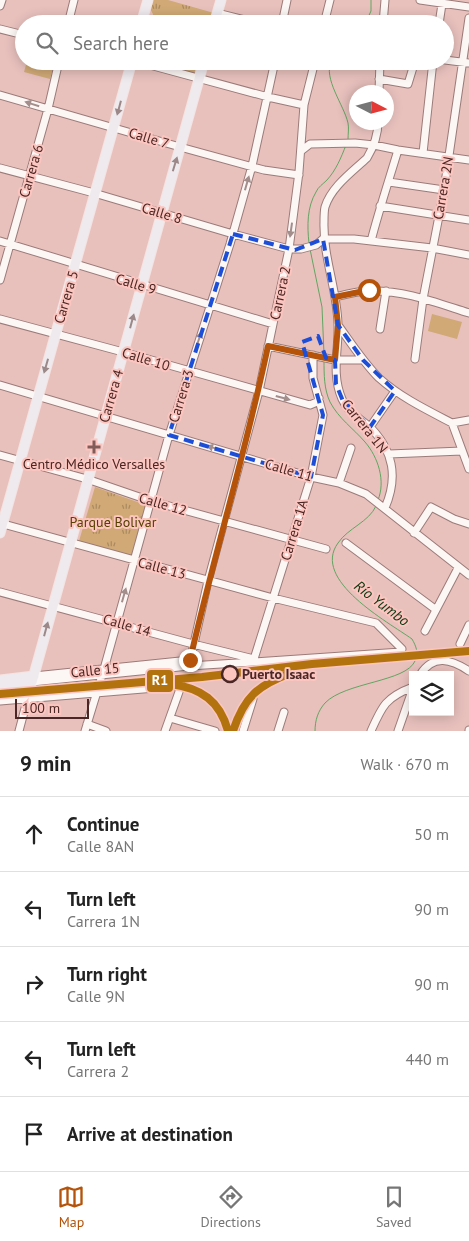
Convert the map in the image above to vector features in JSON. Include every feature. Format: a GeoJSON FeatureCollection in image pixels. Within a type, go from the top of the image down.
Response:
{"type":"FeatureCollection","features":[{"type":"Feature","properties":{"kind":"main road"},"geometry":{"type":"LineString","coordinates":[[144,15],[148,0]]}},
{"type":"Feature","properties":{"kind":"main road"},"geometry":{"type":"LineString","coordinates":[[217,13],[221,0]]}},
{"type":"Feature","properties":{"kind":"main road","name":"Carrera 5"},"geometry":{"type":"LineString","coordinates":[[0,533],[1,523],[21,460],[37,396],[130,70]]}},
{"type":"Feature","properties":{"kind":"main road","name":"Carrera 4"},"geometry":{"type":"LineString","coordinates":[[33,679],[201,70]]}},
{"type":"Feature","properties":{"kind":"main road","name":"Calle 15"},"geometry":{"type":"LineString","coordinates":[[0,680],[33,679]]}},
{"type":"Feature","properties":{"kind":"main road","name":"Calle 15"},"geometry":{"type":"LineString","coordinates":[[0,687],[33,679]]}},
{"type":"Feature","properties":{"kind":"street"},"geometry":{"type":"LineString","coordinates":[[0,6],[2,0]]}},
{"type":"Feature","properties":{"kind":"street"},"geometry":{"type":"LineString","coordinates":[[70,15],[74,0]]}},
{"type":"Feature","properties":{"kind":"street"},"geometry":{"type":"LineString","coordinates":[[284,15],[287,0]]}},
{"type":"Feature","properties":{"kind":"street"},"geometry":{"type":"LineString","coordinates":[[326,15],[330,0]]}},
{"type":"Feature","properties":{"kind":"street"},"geometry":{"type":"LineString","coordinates":[[384,15],[385,0]]}},
{"type":"Feature","properties":{"kind":"street"},"geometry":{"type":"LineString","coordinates":[[420,0],[469,7]]}},
{"type":"Feature","properties":{"kind":"street"},"geometry":{"type":"LineString","coordinates":[[440,15],[442,4]]}},
{"type":"Feature","properties":{"kind":"street"},"geometry":{"type":"LineString","coordinates":[[217,13],[225,15]]}},
{"type":"Feature","properties":{"kind":"street","name":"Carrera 2N"},"geometry":{"type":"LineString","coordinates":[[415,359],[423,299],[466,62],[469,18]]}},
{"type":"Feature","properties":{"kind":"street"},"geometry":{"type":"LineString","coordinates":[[0,29],[15,33]]}},
{"type":"Feature","properties":{"kind":"street","name":"Carrera 6"},"geometry":{"type":"LineString","coordinates":[[0,280],[58,70]]}},
{"type":"Feature","properties":{"kind":"street"},"geometry":{"type":"LineString","coordinates":[[168,70],[304,105]]}},
{"type":"Feature","properties":{"kind":"street","name":"Carrera 3"},"geometry":{"type":"LineString","coordinates":[[86,727],[103,673],[169,435],[233,234],[252,166],[272,70]]}},
{"type":"Feature","properties":{"kind":"street","name":"Carrera 2"},"geometry":{"type":"LineString","coordinates":[[189,663],[208,581],[259,391],[289,249],[299,174],[304,105],[313,70]]}},
{"type":"Feature","properties":{"kind":"street"},"geometry":{"type":"LineString","coordinates":[[379,85],[380,70]]}},
{"type":"Feature","properties":{"kind":"street"},"geometry":{"type":"LineString","coordinates":[[379,79],[408,84],[412,70]]}},
{"type":"Feature","properties":{"kind":"street"},"geometry":{"type":"LineString","coordinates":[[423,153],[432,70]]}},
{"type":"Feature","properties":{"kind":"street","name":"Calle 7"},"geometry":{"type":"LineString","coordinates":[[0,95],[114,127],[180,148],[274,172],[299,174]]}},
{"type":"Feature","properties":{"kind":"street","name":"Carrera 1N"},"geometry":{"type":"LineString","coordinates":[[377,130],[374,145],[367,158],[336,187],[325,207],[323,239],[335,297],[338,325],[333,360],[336,384],[343,401],[353,415],[370,427],[386,447],[389,454],[392,483],[389,498],[384,508]]}},
{"type":"Feature","properties":{"kind":"street"},"geometry":{"type":"LineString","coordinates":[[302,136],[310,144]]}},
{"type":"Feature","properties":{"kind":"street"},"geometry":{"type":"LineString","coordinates":[[301,150],[310,144],[374,145],[469,160]]}},
{"type":"Feature","properties":{"kind":"street"},"geometry":{"type":"LineString","coordinates":[[371,241],[398,150]]}},
{"type":"Feature","properties":{"kind":"street","name":"Calle 8"},"geometry":{"type":"LineString","coordinates":[[0,168],[289,249],[301,249],[316,245],[323,239]]}},
{"type":"Feature","properties":{"kind":"street"},"geometry":{"type":"LineString","coordinates":[[389,182],[444,190]]}},
{"type":"Feature","properties":{"kind":"street"},"geometry":{"type":"LineString","coordinates":[[380,206],[469,220]]}},
{"type":"Feature","properties":{"kind":"street"},"geometry":{"type":"LineString","coordinates":[[323,239],[371,241],[432,248],[469,255]]}},
{"type":"Feature","properties":{"kind":"street","name":"Calle 9"},"geometry":{"type":"LineString","coordinates":[[0,241],[273,324]]}},
{"type":"Feature","properties":{"kind":"street"},"geometry":{"type":"LineString","coordinates":[[380,329],[386,291]]}},
{"type":"Feature","properties":{"kind":"street"},"geometry":{"type":"LineString","coordinates":[[335,297],[359,292],[386,291],[423,299],[469,313]]}},
{"type":"Feature","properties":{"kind":"street","name":"Calle 10"},"geometry":{"type":"LineString","coordinates":[[0,319],[310,405],[317,402],[319,398]]}},
{"type":"Feature","properties":{"kind":"street"},"geometry":{"type":"LineString","coordinates":[[338,325],[363,360],[378,377],[395,391],[452,423],[469,420]]}},
{"type":"Feature","properties":{"kind":"street"},"geometry":{"type":"LineString","coordinates":[[268,346],[333,360],[363,360]]}},
{"type":"Feature","properties":{"kind":"street","name":"Carrera 1A"},"geometry":{"type":"LineString","coordinates":[[253,661],[311,476],[323,415],[313,378],[315,356]]}},
{"type":"Feature","properties":{"kind":"street","name":"Calle 11"},"geometry":{"type":"LineString","coordinates":[[0,385],[339,483],[369,496],[469,575]]}},
{"type":"Feature","properties":{"kind":"street"},"geometry":{"type":"LineString","coordinates":[[370,427],[395,391]]}},
{"type":"Feature","properties":{"kind":"street"},"geometry":{"type":"LineString","coordinates":[[452,423],[469,469]]}},
{"type":"Feature","properties":{"kind":"street"},"geometry":{"type":"LineString","coordinates":[[339,483],[351,448]]}},
{"type":"Feature","properties":{"kind":"street"},"geometry":{"type":"LineString","coordinates":[[389,454],[462,451]]}},
{"type":"Feature","properties":{"kind":"street","name":"Calle 12"},"geometry":{"type":"LineString","coordinates":[[0,454],[87,479],[151,501],[326,550]]}},
{"type":"Feature","properties":{"kind":"street"},"geometry":{"type":"LineString","coordinates":[[414,533],[431,507],[454,519],[469,524]]}},
{"type":"Feature","properties":{"kind":"street","name":"Calle 13"},"geometry":{"type":"LineString","coordinates":[[1,523],[208,581],[376,623],[402,649]]}},
{"type":"Feature","properties":{"kind":"street"},"geometry":{"type":"LineString","coordinates":[[346,543],[435,609]]}},
{"type":"Feature","properties":{"kind":"street"},"geometry":{"type":"LineString","coordinates":[[425,631],[458,568]]}},
{"type":"Feature","properties":{"kind":"street","name":"Calle 14"},"geometry":{"type":"LineString","coordinates":[[0,592],[116,622],[253,661]]}},
{"type":"Feature","properties":{"kind":"street"},"geometry":{"type":"LineString","coordinates":[[460,644],[469,625]]}},
{"type":"Feature","properties":{"kind":"street","name":"Calle 15"},"geometry":{"type":"LineString","coordinates":[[33,679],[189,663],[401,652],[402,649]]}},
{"type":"Feature","properties":{"kind":"street"},"geometry":{"type":"LineString","coordinates":[[423,671],[430,663],[438,661],[452,663],[469,671]]}},
{"type":"Feature","properties":{"kind":"street","name":"Carrera 4"},"geometry":{"type":"LineString","coordinates":[[19,731],[33,679]]}},
{"type":"Feature","properties":{"kind":"street","name":"Calle 15"},"geometry":{"type":"LineString","coordinates":[[0,702],[179,686],[180,689],[170,718]]}},
{"type":"Feature","properties":{"kind":"street"},"geometry":{"type":"LineString","coordinates":[[371,731],[384,704],[398,692],[409,689]]}},
{"type":"Feature","properties":{"kind":"street"},"geometry":{"type":"LineString","coordinates":[[243,731],[254,699]]}},
{"type":"Feature","properties":{"kind":"street"},"geometry":{"type":"LineString","coordinates":[[398,731],[409,699]]}},
{"type":"Feature","properties":{"kind":"street"},"geometry":{"type":"LineString","coordinates":[[278,731],[284,712]]}},
{"type":"Feature","properties":{"kind":"street"},"geometry":{"type":"LineString","coordinates":[[165,731],[170,718],[215,731]]}},
{"type":"Feature","properties":{"kind":"street"},"geometry":{"type":"LineString","coordinates":[[86,727],[106,731]]}},
{"type":"Feature","properties":{"kind":"highlighted area"},"geometry":{"type":"Polygon","coordinates":[[[233,234],[295,250],[323,239],[338,325],[363,360],[395,391],[370,427],[343,401],[336,384],[335,360],[326,358],[318,336],[302,342],[323,415],[311,477],[169,435],[233,234]]]}},
{"type":"Feature","properties":{"kind":"green space"},"geometry":{"type":"Polygon","coordinates":[[[151,0],[168,0],[214,13],[213,15],[153,15],[149,7],[151,0]]]}},
{"type":"Feature","properties":{"kind":"green space"},"geometry":{"type":"Polygon","coordinates":[[[25,70],[52,70],[50,79],[24,72],[25,70]]]}},
{"type":"Feature","properties":{"kind":"green space"},"geometry":{"type":"Polygon","coordinates":[[[179,70],[195,70],[194,74],[179,70]]]}},
{"type":"Feature","properties":{"kind":"green space"},"geometry":{"type":"Polygon","coordinates":[[[432,314],[462,322],[457,339],[428,331],[432,314]]]}},
{"type":"Feature","properties":{"kind":"green space","name":"Parque Bolivar"},"geometry":{"type":"Polygon","coordinates":[[[95,487],[146,505],[132,556],[79,541],[95,487]]]}},
{"type":"Feature","properties":{"kind":"waterway","name":"Río Yumbo"},"geometry":{"type":"LineString","coordinates":[[369,15],[371,0]]}},
{"type":"Feature","properties":{"kind":"waterway","name":"Río Yumbo"},"geometry":{"type":"LineString","coordinates":[[329,70],[332,84],[348,123],[348,139]]}},
{"type":"Feature","properties":{"kind":"waterway","name":"Río Yumbo"},"geometry":{"type":"LineString","coordinates":[[309,243],[308,217],[313,198],[318,189],[333,172],[346,145]]}},
{"type":"Feature","properties":{"kind":"waterway","name":"Río Yumbo"},"geometry":{"type":"LineString","coordinates":[[310,249],[322,307],[324,354]]}},
{"type":"Feature","properties":{"kind":"waterway","name":"Río Yumbo"},"geometry":{"type":"LineString","coordinates":[[324,360],[325,387],[330,402],[370,448],[377,462],[381,477],[378,500]]}},
{"type":"Feature","properties":{"kind":"waterway","name":"Río Yumbo"},"geometry":{"type":"LineString","coordinates":[[315,731],[316,719],[320,709],[334,696],[400,673],[409,668],[417,655],[412,639],[371,611],[356,598],[343,585],[335,571],[332,557],[338,543],[347,533],[369,516],[376,506]]}},
{"type":"Feature","properties":{"kind":"transit line","name":"R1"},"geometry":{"type":"LineString","coordinates":[[0,694],[202,677],[312,664],[469,651]]}},
{"type":"Feature","properties":{"kind":"transit line","name":"R1"},"geometry":{"type":"LineString","coordinates":[[233,731],[247,701],[270,682],[291,673]]}},
{"type":"Feature","properties":{"kind":"transit line","name":"R1"},"geometry":{"type":"LineString","coordinates":[[171,684],[191,689],[208,698],[220,712],[228,731]]}},
{"type":"Feature","properties":{"kind":"place","name":"Centro Médico Versalles"},"geometry":{"type":"Point","coordinates":[94,447]}},
{"type":"Feature","properties":{"kind":"place","name":"Puerto Isaac"},"geometry":{"type":"Point","coordinates":[230,674]}},
{"type":"Feature","properties":{"kind":"route"},"geometry":{"type":"LineString","coordinates":[[190,660],[208,581],[259,391],[268,346],[335,360],[338,325],[335,297],[369,290]]}}]}
